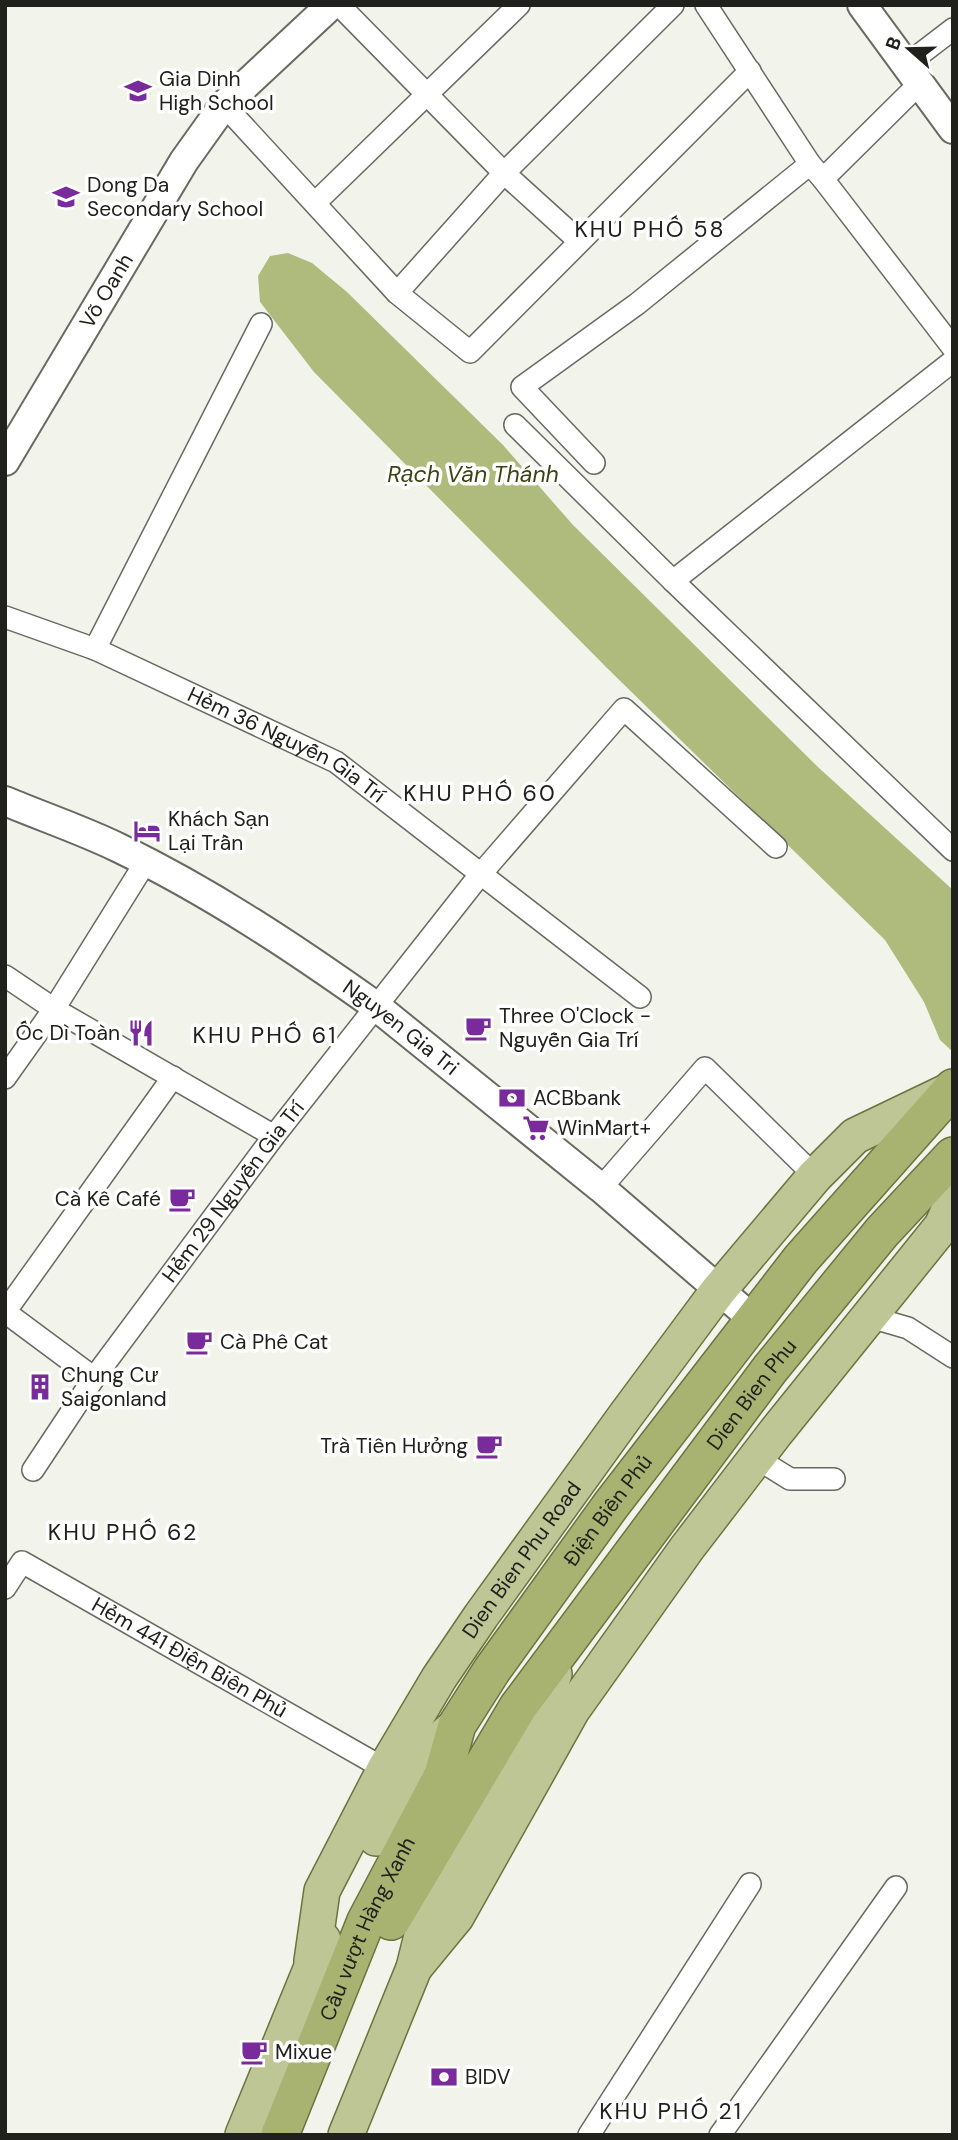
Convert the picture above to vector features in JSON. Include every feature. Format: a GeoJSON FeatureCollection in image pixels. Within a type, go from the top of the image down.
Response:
{"type":"FeatureCollection","features":[{"type":"Feature","properties":{"kind":"highway","name":"Điện Biên Phủ"},"geometry":{"type":"LineString","coordinates":[[457,1725],[492,1670],[611,1505],[801,1259],[952,1089]]}},
{"type":"Feature","properties":{"kind":"highway","name":"Dien Bien Phu"},"geometry":{"type":"LineString","coordinates":[[566,1644],[770,1369],[882,1232],[953,1156]]}},
{"type":"Feature","properties":{"kind":"highway","name":"Cầu vượt Hàng Xanh"},"geometry":{"type":"LineString","coordinates":[[254,2133],[366,1921],[456,1781],[491,1751],[517,1707],[566,1644]]}},
{"type":"Feature","properties":{"kind":"highway","name":"Cầu vượt Hàng Xanh"},"geometry":{"type":"LineString","coordinates":[[303,2135],[390,1923],[456,1781],[457,1725]]}},
{"type":"Feature","properties":{"kind":"main road","name":"Dien Bien Phu Road"},"geometry":{"type":"LineString","coordinates":[[254,2133],[297,1998],[312,1961],[322,1891],[384,1769],[439,1678],[481,1616],[718,1291],[815,1176],[855,1136],[952,1089]]}},
{"type":"Feature","properties":{"kind":"main road"},"geometry":{"type":"LineString","coordinates":[[414,1968],[456,1917],[572,1710],[687,1548],[756,1458],[949,1220]]}},
{"type":"Feature","properties":{"kind":"main road"},"geometry":{"type":"LineString","coordinates":[[346,2135],[414,1968],[430,1903],[547,1693],[566,1644]]}},
{"type":"Feature","properties":{"kind":"main road","name":"Điện Biên Phủ"},"geometry":{"type":"LineString","coordinates":[[312,1961],[397,1799],[425,1753],[457,1725]]}},
{"type":"Feature","properties":{"kind":"street","name":"Võ Oanh"},"geometry":{"type":"LineString","coordinates":[[5,461],[184,161],[224,105],[331,5]]}},
{"type":"Feature","properties":{"kind":"street"},"geometry":{"type":"LineString","coordinates":[[339,5],[504,173],[579,241]]}},
{"type":"Feature","properties":{"kind":"street"},"geometry":{"type":"LineString","coordinates":[[315,203],[519,5]]}},
{"type":"Feature","properties":{"kind":"street"},"geometry":{"type":"LineString","coordinates":[[397,293],[504,173],[673,5]]}},
{"type":"Feature","properties":{"kind":"street"},"geometry":{"type":"LineString","coordinates":[[706,5],[817,172],[953,348]]}},
{"type":"Feature","properties":{"kind":"street"},"geometry":{"type":"LineString","coordinates":[[862,5],[953,129]]}},
{"type":"Feature","properties":{"kind":"street"},"geometry":{"type":"LineString","coordinates":[[594,463],[522,387],[817,172],[953,29]]}},
{"type":"Feature","properties":{"kind":"street"},"geometry":{"type":"LineString","coordinates":[[224,105],[397,293],[470,352],[750,71]]}},
{"type":"Feature","properties":{"kind":"street"},"geometry":{"type":"LineString","coordinates":[[95,649],[261,324]]}},
{"type":"Feature","properties":{"kind":"street"},"geometry":{"type":"LineString","coordinates":[[673,581],[953,361]]}},
{"type":"Feature","properties":{"kind":"street"},"geometry":{"type":"LineString","coordinates":[[515,425],[673,581],[953,849]]}},
{"type":"Feature","properties":{"kind":"street","name":"Hẻm 36 Nguyễn Gia Trí"},"geometry":{"type":"LineString","coordinates":[[5,617],[95,649],[336,762],[479,876],[640,997]]}},
{"type":"Feature","properties":{"kind":"street","name":"Hẻm 29 Nguyễn Gia Trí"},"geometry":{"type":"LineString","coordinates":[[33,1470],[94,1378],[274,1136],[479,876],[624,709],[776,847]]}},
{"type":"Feature","properties":{"kind":"street","name":"Nguyen Gia Tri"},"geometry":{"type":"LineString","coordinates":[[5,801],[119,848],[265,929],[377,1007],[601,1188],[754,1320]]}},
{"type":"Feature","properties":{"kind":"street"},"geometry":{"type":"LineString","coordinates":[[5,1078],[54,1009],[145,863]]}},
{"type":"Feature","properties":{"kind":"street"},"geometry":{"type":"LineString","coordinates":[[5,976],[54,1009],[274,1136]]}},
{"type":"Feature","properties":{"kind":"street"},"geometry":{"type":"LineString","coordinates":[[601,1188],[705,1068],[815,1176]]}},
{"type":"Feature","properties":{"kind":"street"},"geometry":{"type":"LineString","coordinates":[[94,1378],[5,1312],[173,1077]]}},
{"type":"Feature","properties":{"kind":"street"},"geometry":{"type":"LineString","coordinates":[[870,1317],[908,1328],[953,1357]]}},
{"type":"Feature","properties":{"kind":"street"},"geometry":{"type":"LineString","coordinates":[[756,1458],[790,1479],[834,1479]]}},
{"type":"Feature","properties":{"kind":"street","name":"Hẻm 441 Điện Biên Phủ"},"geometry":{"type":"LineString","coordinates":[[5,1588],[22,1562],[384,1769]]}},
{"type":"Feature","properties":{"kind":"street"},"geometry":{"type":"LineString","coordinates":[[589,2135],[750,1884]]}},
{"type":"Feature","properties":{"kind":"street"},"geometry":{"type":"LineString","coordinates":[[720,2135],[897,1887]]}},
{"type":"Feature","properties":{"kind":"water","name":"Rạch Văn Thánh"},"geometry":{"type":"Polygon","coordinates":[[[288,253],[312,263],[347,292],[503,445],[573,525],[819,768],[953,890],[953,1052],[940,1040],[924,1002],[885,940],[607,668],[314,372],[260,302],[258,276],[270,256],[288,253]]]}},
{"type":"Feature","properties":{"kind":"place","name":"Gia Dinh High School"},"geometry":{"type":"Point","coordinates":[138,91]}},
{"type":"Feature","properties":{"kind":"place","name":"Dong Da Secondary School"},"geometry":{"type":"Point","coordinates":[66,197]}},
{"type":"Feature","properties":{"kind":"place","name":"Khách Sạn Lại Trần"},"geometry":{"type":"Point","coordinates":[147,831]}},
{"type":"Feature","properties":{"kind":"place","name":"Three O'Clock - Nguyễn Gia Trí"},"geometry":{"type":"Point","coordinates":[478,1028]}},
{"type":"Feature","properties":{"kind":"place","name":"Ốc Dì Toàn"},"geometry":{"type":"Point","coordinates":[141,1033]}},
{"type":"Feature","properties":{"kind":"place","name":"ACBbank"},"geometry":{"type":"Point","coordinates":[512,1098]}},
{"type":"Feature","properties":{"kind":"place","name":"WinMart+"},"geometry":{"type":"Point","coordinates":[536,1128]}},
{"type":"Feature","properties":{"kind":"place","name":"Cà Kê Café"},"geometry":{"type":"Point","coordinates":[182,1199]}},
{"type":"Feature","properties":{"kind":"place","name":"Cà Phê Cat"},"geometry":{"type":"Point","coordinates":[199,1342]}},
{"type":"Feature","properties":{"kind":"place","name":"Chung Cư Saigonland"},"geometry":{"type":"Point","coordinates":[40,1387]}},
{"type":"Feature","properties":{"kind":"place","name":"Trà Tiên Hưởng"},"geometry":{"type":"Point","coordinates":[489,1446]}},
{"type":"Feature","properties":{"kind":"place","name":"Mixue"},"geometry":{"type":"Point","coordinates":[254,2052]}},
{"type":"Feature","properties":{"kind":"place","name":"BIDV"},"geometry":{"type":"Point","coordinates":[444,2077]}},
{"type":"Feature","properties":{"kind":"district","name":"KHU PHỐ 58"},"geometry":{"type":"Point","coordinates":[650,229]}},
{"type":"Feature","properties":{"kind":"district","name":"KHU PHỐ 60"},"geometry":{"type":"Point","coordinates":[480,793]}},
{"type":"Feature","properties":{"kind":"district","name":"KHU PHỐ 61"},"geometry":{"type":"Point","coordinates":[265,1035]}},
{"type":"Feature","properties":{"kind":"district","name":"KHU PHỐ 62"},"geometry":{"type":"Point","coordinates":[123,1532]}},
{"type":"Feature","properties":{"kind":"district","name":"KHU PHỐ 21"},"geometry":{"type":"Point","coordinates":[671,2111]}}]}
